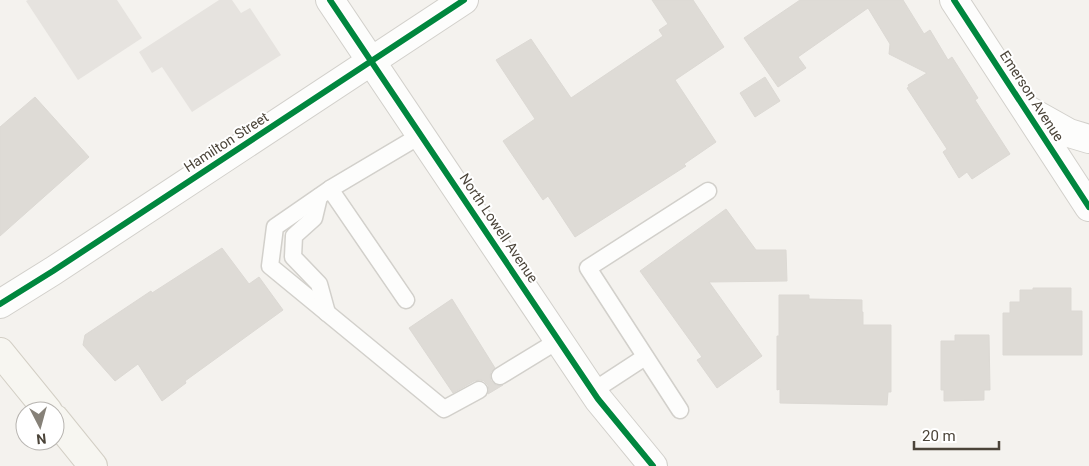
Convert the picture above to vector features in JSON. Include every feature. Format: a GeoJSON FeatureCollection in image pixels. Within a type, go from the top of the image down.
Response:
{"type":"FeatureCollection","features":[{"type":"Feature","properties":{"kind":"street","name":"North Lowell Avenue"},"geometry":{"type":"LineString","coordinates":[[330,0],[593,391],[653,466]]}},
{"type":"Feature","properties":{"kind":"street","name":"Hamilton Street"},"geometry":{"type":"LineString","coordinates":[[0,304],[61,266],[464,0]]}},
{"type":"Feature","properties":{"kind":"street","name":"Emerson Avenue"},"geometry":{"type":"LineString","coordinates":[[954,0],[1089,207]]}},
{"type":"Feature","properties":{"kind":"street"},"geometry":{"type":"LineString","coordinates":[[1025,108],[1069,133],[1089,139]]}},
{"type":"Feature","properties":{"kind":"street"},"geometry":{"type":"LineString","coordinates":[[0,352],[40,401]]}},
{"type":"Feature","properties":{"kind":"street"},"geometry":{"type":"LineString","coordinates":[[65,432],[93,466]]}},
{"type":"Feature","properties":{"kind":"lane"},"geometry":{"type":"LineString","coordinates":[[422,135],[325,193],[275,227],[270,266],[444,409],[478,390]]}},
{"type":"Feature","properties":{"kind":"lane"},"geometry":{"type":"LineString","coordinates":[[680,410],[588,268],[708,191]]}},
{"type":"Feature","properties":{"kind":"lane"},"geometry":{"type":"LineString","coordinates":[[325,193],[406,300]]}},
{"type":"Feature","properties":{"kind":"lane"},"geometry":{"type":"LineString","coordinates":[[325,193],[314,218],[294,236],[294,257],[319,284],[327,313]]}},
{"type":"Feature","properties":{"kind":"lane"},"geometry":{"type":"LineString","coordinates":[[500,376],[558,340]]}},
{"type":"Feature","properties":{"kind":"lane"},"geometry":{"type":"LineString","coordinates":[[593,391],[645,358]]}},
{"type":"Feature","properties":{"kind":"shaded area"},"geometry":{"type":"Polygon","coordinates":[[[117,0],[142,38],[78,80],[26,1],[117,0]]]}},
{"type":"Feature","properties":{"kind":"shaded area"},"geometry":{"type":"Polygon","coordinates":[[[219,0],[232,0],[241,13],[250,8],[281,55],[192,112],[162,67],[152,73],[139,52],[219,0]]]}},
{"type":"Feature","properties":{"kind":"building"},"geometry":{"type":"Polygon","coordinates":[[[652,0],[693,0],[724,47],[675,80],[716,142],[684,164],[686,166],[575,237],[548,196],[543,200],[503,141],[535,119],[496,60],[531,39],[571,98],[663,36],[659,30],[668,24],[652,0]]]}},
{"type":"Feature","properties":{"kind":"building"},"geometry":{"type":"Polygon","coordinates":[[[800,0],[903,0],[924,34],[930,30],[948,60],[952,57],[978,98],[975,100],[1010,154],[972,179],[967,172],[959,178],[943,152],[947,149],[907,88],[909,87],[908,85],[927,73],[889,54],[890,44],[868,8],[798,57],[806,68],[778,87],[744,38],[800,0]]]}},
{"type":"Feature","properties":{"kind":"building"},"geometry":{"type":"Polygon","coordinates":[[[765,77],[780,101],[755,117],[740,93],[765,77]]]}},
{"type":"Feature","properties":{"kind":"building"},"geometry":{"type":"Polygon","coordinates":[[[35,97],[89,157],[0,236],[0,127],[35,97]]]}},
{"type":"Feature","properties":{"kind":"building"},"geometry":{"type":"Polygon","coordinates":[[[726,209],[756,250],[786,250],[787,281],[709,282],[762,356],[717,388],[697,360],[702,357],[640,271],[726,209]]]}},
{"type":"Feature","properties":{"kind":"building"},"geometry":{"type":"Polygon","coordinates":[[[222,248],[249,284],[259,277],[283,310],[185,381],[186,383],[162,401],[138,364],[115,381],[83,345],[85,335],[151,291],[152,293],[222,248]]]}},
{"type":"Feature","properties":{"kind":"building"},"geometry":{"type":"Polygon","coordinates":[[[1033,288],[1071,288],[1071,311],[1082,311],[1082,355],[1003,355],[1003,313],[1010,313],[1010,302],[1020,302],[1020,290],[1033,290],[1033,288]]]}},
{"type":"Feature","properties":{"kind":"building"},"geometry":{"type":"Polygon","coordinates":[[[779,295],[809,295],[809,299],[862,300],[863,325],[891,325],[891,392],[888,392],[887,405],[780,403],[780,389],[777,390],[779,295]]]}},
{"type":"Feature","properties":{"kind":"building"},"geometry":{"type":"Polygon","coordinates":[[[452,299],[495,368],[491,372],[491,381],[496,385],[503,385],[488,394],[488,385],[480,380],[474,381],[453,393],[409,328],[452,299]]]}},
{"type":"Feature","properties":{"kind":"building"},"geometry":{"type":"Polygon","coordinates":[[[955,335],[989,335],[990,390],[984,390],[984,400],[944,401],[944,390],[941,390],[941,341],[955,341],[955,335]]]}},
{"type":"Feature","properties":{"kind":"cycle path"},"geometry":{"type":"LineString","coordinates":[[330,0],[598,399],[653,466]]}},
{"type":"Feature","properties":{"kind":"cycle path"},"geometry":{"type":"LineString","coordinates":[[0,304],[464,0]]}},
{"type":"Feature","properties":{"kind":"cycle path"},"geometry":{"type":"LineString","coordinates":[[954,0],[1089,207]]}}]}
